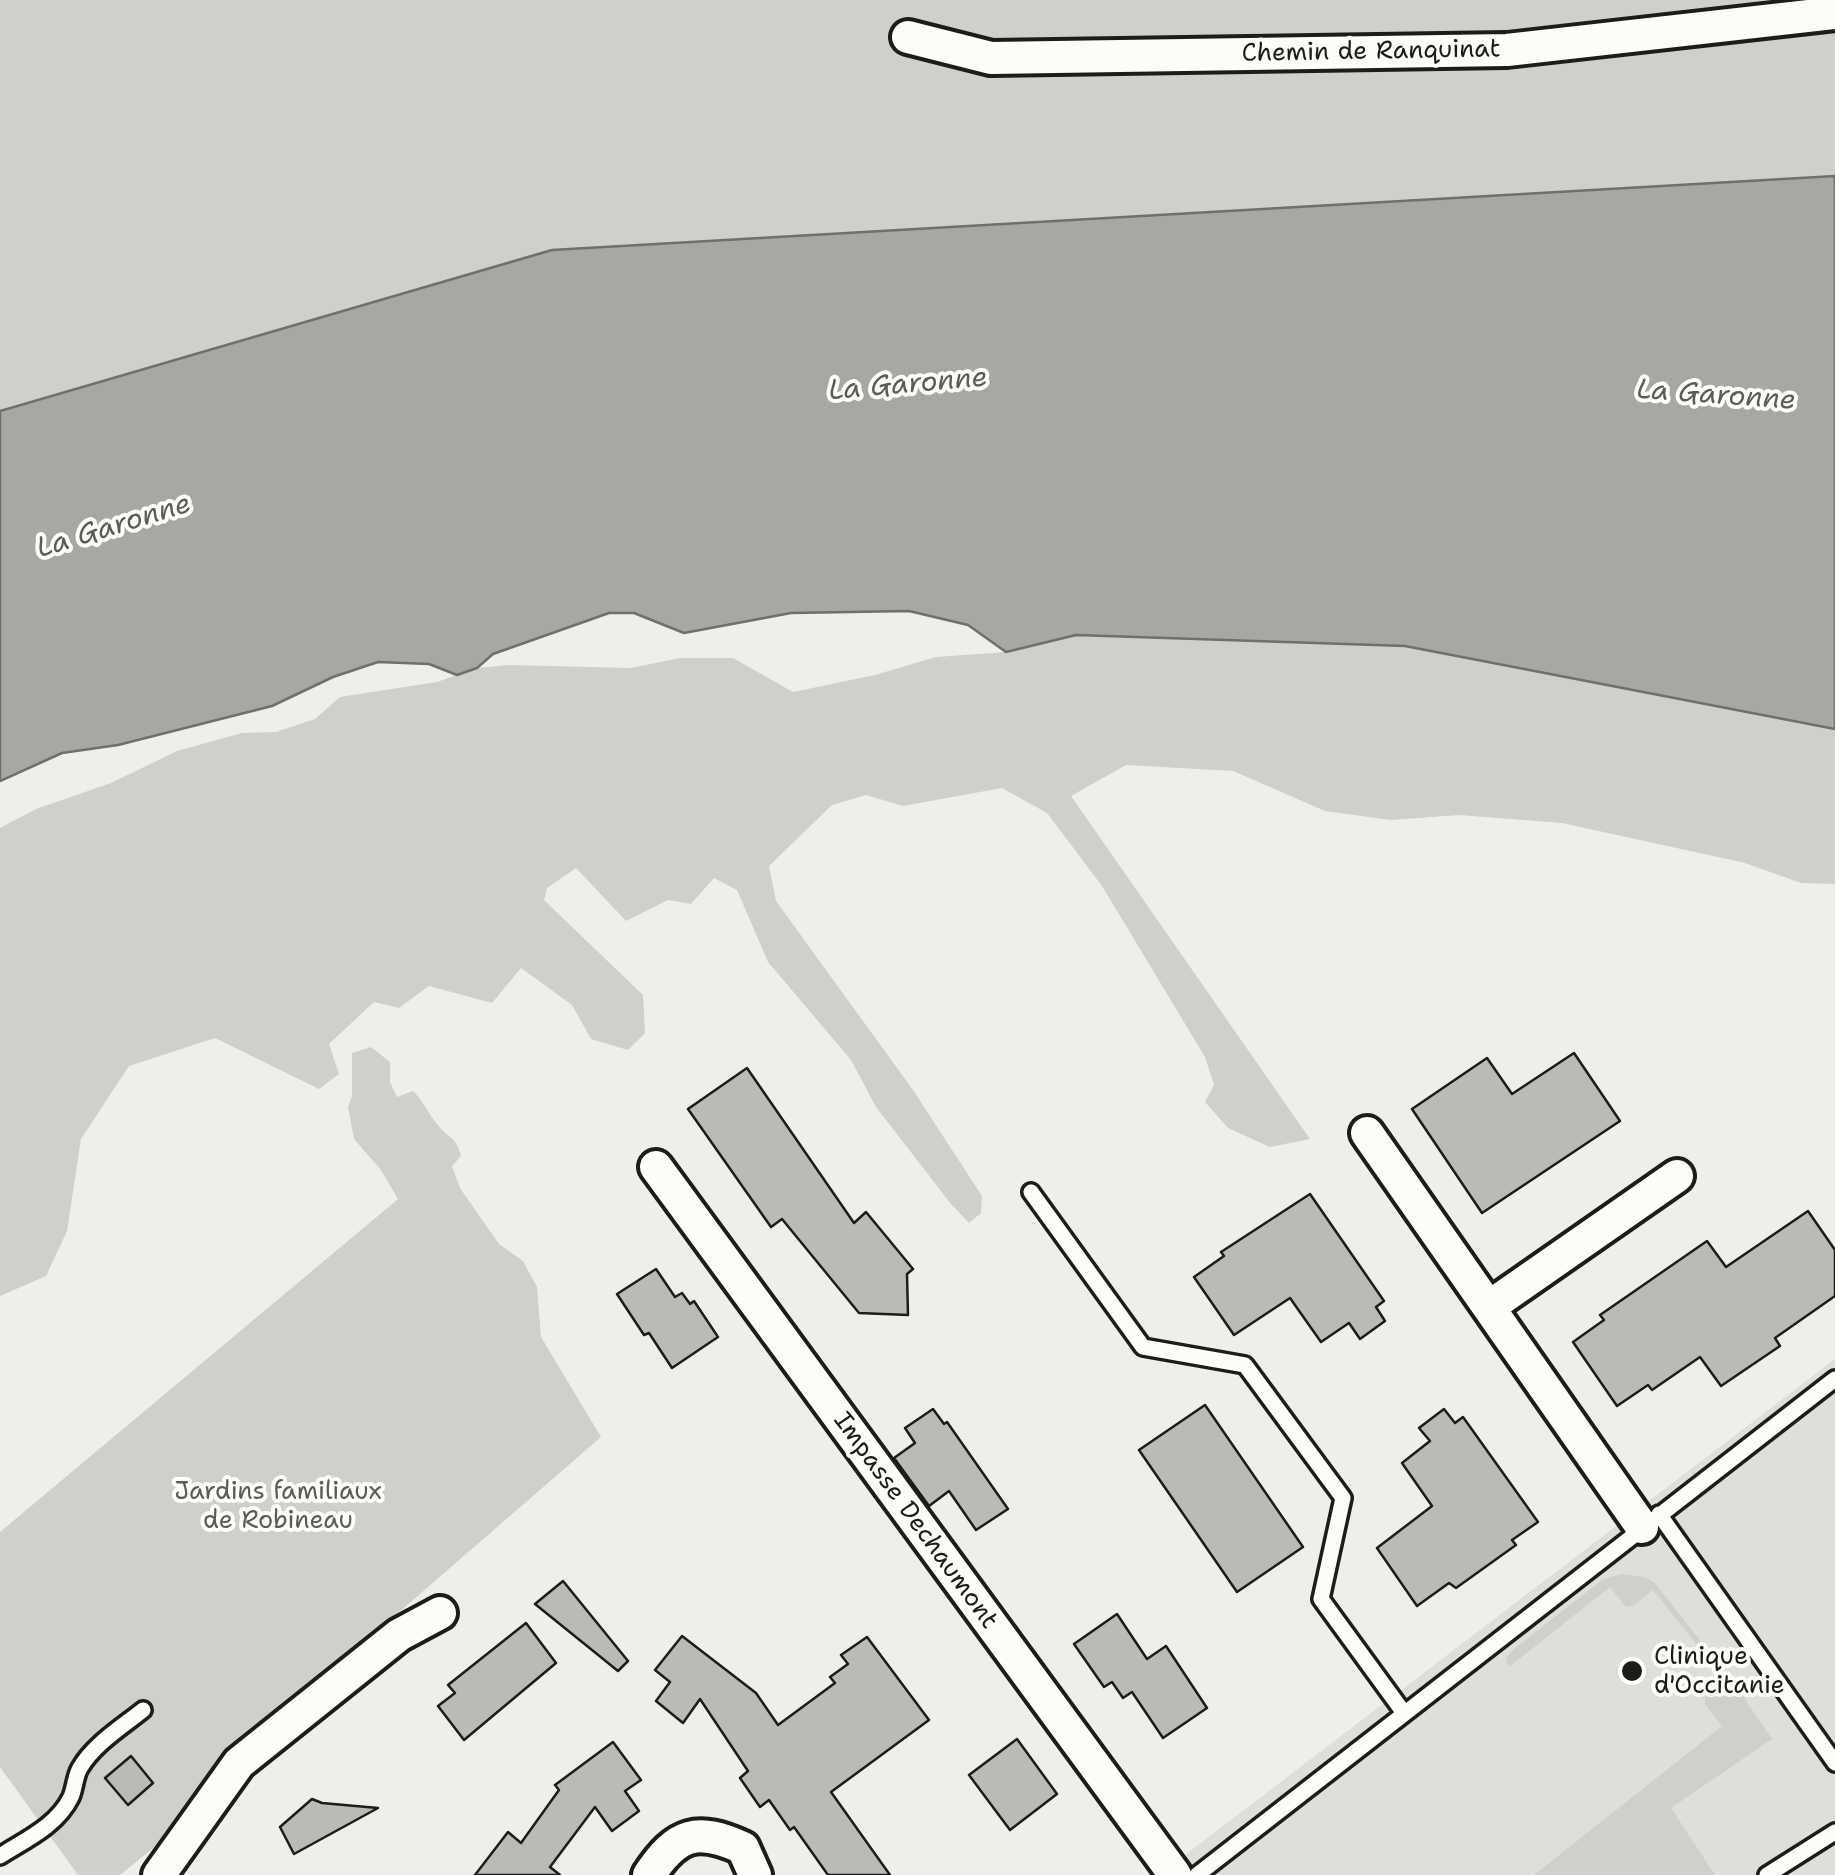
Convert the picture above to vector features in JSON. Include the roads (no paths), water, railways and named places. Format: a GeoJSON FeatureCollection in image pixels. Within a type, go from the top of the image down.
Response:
{"type":"FeatureCollection","features":[{"type":"Feature","properties":{"kind":"street","name":"Chemin de Ranquinat"},"geometry":{"type":"LineString","coordinates":[[908,37],[992,58],[1507,50],[1835,13]]}},
{"type":"Feature","properties":{"kind":"street"},"geometry":{"type":"LineString","coordinates":[[1367,1133],[1489,1307],[1650,1521]]}},
{"type":"Feature","properties":{"kind":"street","name":"Impasse Dechaumont"},"geometry":{"type":"LineString","coordinates":[[656,1167],[1175,1875]]}},
{"type":"Feature","properties":{"kind":"street"},"geometry":{"type":"LineString","coordinates":[[1489,1307],[1676,1176]]}},
{"type":"Feature","properties":{"kind":"street"},"geometry":{"type":"LineString","coordinates":[[159,1875],[239,1763],[399,1636],[440,1613]]}},
{"type":"Feature","properties":{"kind":"street"},"geometry":{"type":"LineString","coordinates":[[649,1875],[669,1847],[689,1836],[716,1835],[743,1848],[755,1875]]}},
{"type":"Feature","properties":{"kind":"lane"},"geometry":{"type":"LineString","coordinates":[[1031,1192],[1143,1347],[1245,1365],[1343,1498],[1322,1599],[1404,1713]]}},
{"type":"Feature","properties":{"kind":"lane"},"geometry":{"type":"LineString","coordinates":[[1197,1875],[1835,1379]]}},
{"type":"Feature","properties":{"kind":"lane"},"geometry":{"type":"LineString","coordinates":[[1650,1521],[1835,1763]]}},
{"type":"Feature","properties":{"kind":"lane"},"geometry":{"type":"LineString","coordinates":[[0,1856],[62,1812],[72,1796],[78,1770],[90,1754],[142,1710]]}},
{"type":"Feature","properties":{"kind":"lane"},"geometry":{"type":"LineString","coordinates":[[1768,1875],[1835,1832]]}},
{"type":"Feature","properties":{"kind":"water","name":"La Garonne"},"geometry":{"type":"Polygon","coordinates":[[[1835,176],[1835,729],[1405,646],[1076,635],[1006,652],[968,625],[909,611],[791,613],[684,633],[634,613],[609,613],[493,654],[477,668],[457,675],[429,664],[378,662],[333,677],[272,706],[118,745],[62,753],[0,781],[0,411],[552,250],[1835,176]]]}},
{"type":"Feature","properties":{"kind":"place","name":"Clinique d'Occitanie"},"geometry":{"type":"Point","coordinates":[1632,1671]}},
{"type":"Feature","properties":{"kind":"park label","name":"Jardins familiaux de Robineau"},"geometry":{"type":"Point","coordinates":[278,1506]}}]}
